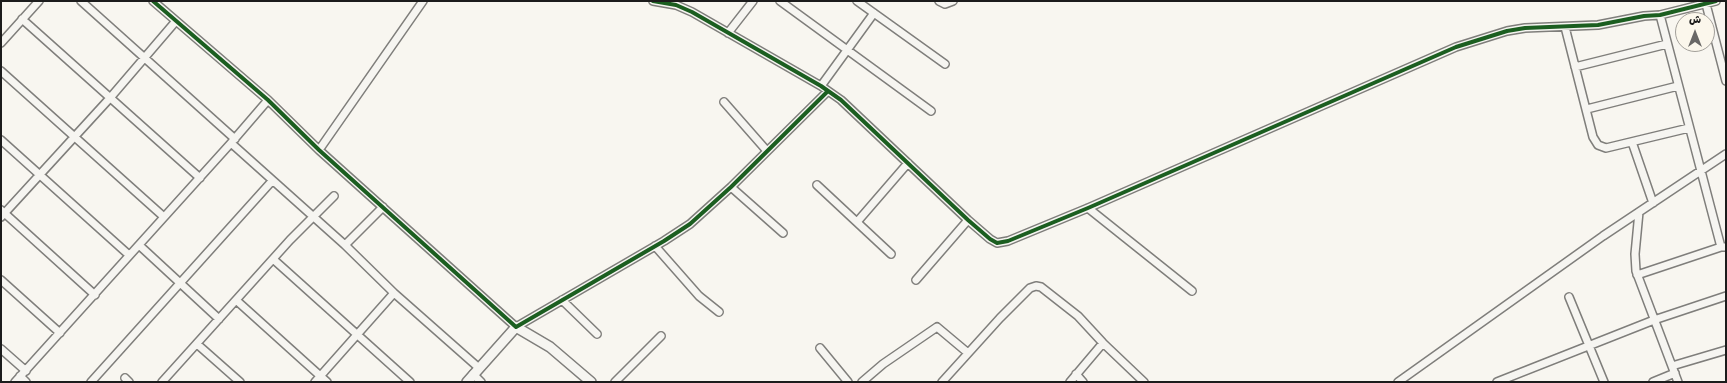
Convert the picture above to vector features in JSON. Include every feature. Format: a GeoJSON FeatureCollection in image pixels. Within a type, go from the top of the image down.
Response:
{"type":"FeatureCollection","features":[{"type":"Feature","properties":{"kind":"street"},"geometry":{"type":"LineString","coordinates":[[1,43],[39,1]]}},
{"type":"Feature","properties":{"kind":"street"},"geometry":{"type":"LineString","coordinates":[[81,1],[145,58],[233,141],[272,181],[345,246],[476,371],[482,382]]}},
{"type":"Feature","properties":{"kind":"street"},"geometry":{"type":"LineString","coordinates":[[153,1],[268,100],[319,150],[516,326],[550,347],[591,382]]}},
{"type":"Feature","properties":{"kind":"street"},"geometry":{"type":"LineString","coordinates":[[319,150],[423,1]]}},
{"type":"Feature","properties":{"kind":"street"},"geometry":{"type":"LineString","coordinates":[[653,1],[678,3],[821,86],[841,100],[968,220],[993,241],[1002,243],[1088,208],[1456,48],[1507,31],[1525,28],[1598,26],[1644,16],[1660,15],[1716,1]]}},
{"type":"Feature","properties":{"kind":"street"},"geometry":{"type":"LineString","coordinates":[[728,33],[753,1]]}},
{"type":"Feature","properties":{"kind":"street"},"geometry":{"type":"LineString","coordinates":[[780,1],[931,111]]}},
{"type":"Feature","properties":{"kind":"street"},"geometry":{"type":"LineString","coordinates":[[858,1],[945,64]]}},
{"type":"Feature","properties":{"kind":"street"},"geometry":{"type":"LineString","coordinates":[[939,1],[946,4],[952,1]]}},
{"type":"Feature","properties":{"kind":"street"},"geometry":{"type":"LineString","coordinates":[[1706,4],[1726,81]]}},
{"type":"Feature","properties":{"kind":"street"},"geometry":{"type":"LineString","coordinates":[[821,86],[874,13]]}},
{"type":"Feature","properties":{"kind":"street"},"geometry":{"type":"LineString","coordinates":[[1637,274],[1723,247],[1700,172],[1660,15]]}},
{"type":"Feature","properties":{"kind":"street"},"geometry":{"type":"LineString","coordinates":[[22,19],[200,178]]}},
{"type":"Feature","properties":{"kind":"street"},"geometry":{"type":"LineString","coordinates":[[95,294],[2,214],[110,98],[176,22]]}},
{"type":"Feature","properties":{"kind":"street"},"geometry":{"type":"LineString","coordinates":[[1565,27],[1587,109],[1593,138],[1598,145],[1606,148],[1689,128]]}},
{"type":"Feature","properties":{"kind":"street"},"geometry":{"type":"LineString","coordinates":[[1575,67],[1667,44]]}},
{"type":"Feature","properties":{"kind":"street"},"geometry":{"type":"LineString","coordinates":[[1,71],[164,217]]}},
{"type":"Feature","properties":{"kind":"street"},"geometry":{"type":"LineString","coordinates":[[1587,109],[1678,86]]}},
{"type":"Feature","properties":{"kind":"street"},"geometry":{"type":"LineString","coordinates":[[467,382],[516,326],[655,246],[690,224],[731,187],[828,91]]}},
{"type":"Feature","properties":{"kind":"street"},"geometry":{"type":"LineString","coordinates":[[20,376],[130,256],[268,100]]}},
{"type":"Feature","properties":{"kind":"street"},"geometry":{"type":"LineString","coordinates":[[724,102],[767,151]]}},
{"type":"Feature","properties":{"kind":"street"},"geometry":{"type":"LineString","coordinates":[[1,140],[130,256]]}},
{"type":"Feature","properties":{"kind":"street"},"geometry":{"type":"LineString","coordinates":[[1632,142],[1653,203]]}},
{"type":"Feature","properties":{"kind":"street"},"geometry":{"type":"LineString","coordinates":[[1398,382],[1603,236],[1726,154]]}},
{"type":"Feature","properties":{"kind":"street"},"geometry":{"type":"LineString","coordinates":[[857,222],[908,163]]}},
{"type":"Feature","properties":{"kind":"street"},"geometry":{"type":"LineString","coordinates":[[91,382],[272,181]]}},
{"type":"Feature","properties":{"kind":"street"},"geometry":{"type":"LineString","coordinates":[[817,185],[891,254]]}},
{"type":"Feature","properties":{"kind":"street"},"geometry":{"type":"LineString","coordinates":[[731,187],[783,233]]}},
{"type":"Feature","properties":{"kind":"street"},"geometry":{"type":"LineString","coordinates":[[162,382],[313,216],[334,196]]}},
{"type":"Feature","properties":{"kind":"street"},"geometry":{"type":"LineString","coordinates":[[345,246],[383,207]]}},
{"type":"Feature","properties":{"kind":"street"},"geometry":{"type":"LineString","coordinates":[[1088,208],[1192,291]]}},
{"type":"Feature","properties":{"kind":"street"},"geometry":{"type":"LineString","coordinates":[[1639,212],[1634,263],[1678,382]]}},
{"type":"Feature","properties":{"kind":"street"},"geometry":{"type":"LineString","coordinates":[[916,280],[968,220]]}},
{"type":"Feature","properties":{"kind":"street"},"geometry":{"type":"LineString","coordinates":[[139,245],[219,319]]}},
{"type":"Feature","properties":{"kind":"street"},"geometry":{"type":"LineString","coordinates":[[655,246],[699,296],[719,312]]}},
{"type":"Feature","properties":{"kind":"street"},"geometry":{"type":"LineString","coordinates":[[273,260],[410,382]]}},
{"type":"Feature","properties":{"kind":"street"},"geometry":{"type":"LineString","coordinates":[[1,280],[60,333]]}},
{"type":"Feature","properties":{"kind":"street"},"geometry":{"type":"LineString","coordinates":[[942,382],[1024,294],[1030,288],[1036,286],[1041,287],[1078,316],[1103,343],[1144,382]]}},
{"type":"Feature","properties":{"kind":"street"},"geometry":{"type":"LineString","coordinates":[[315,382],[394,293]]}},
{"type":"Feature","properties":{"kind":"street"},"geometry":{"type":"LineString","coordinates":[[1570,296],[1604,382]]}},
{"type":"Feature","properties":{"kind":"street"},"geometry":{"type":"LineString","coordinates":[[1497,382],[1654,320],[1726,296]]}},
{"type":"Feature","properties":{"kind":"street"},"geometry":{"type":"LineString","coordinates":[[236,300],[327,382]]}},
{"type":"Feature","properties":{"kind":"street"},"geometry":{"type":"LineString","coordinates":[[562,300],[597,334]]}},
{"type":"Feature","properties":{"kind":"street"},"geometry":{"type":"LineString","coordinates":[[862,382],[883,364],[937,327],[968,353]]}},
{"type":"Feature","properties":{"kind":"street"},"geometry":{"type":"LineString","coordinates":[[615,382],[661,336]]}},
{"type":"Feature","properties":{"kind":"street"},"geometry":{"type":"LineString","coordinates":[[1070,382],[1103,343]]}},
{"type":"Feature","properties":{"kind":"street"},"geometry":{"type":"LineString","coordinates":[[197,344],[240,382]]}},
{"type":"Feature","properties":{"kind":"street"},"geometry":{"type":"LineString","coordinates":[[820,348],[848,382]]}},
{"type":"Feature","properties":{"kind":"street"},"geometry":{"type":"LineString","coordinates":[[1,349],[26,382]]}},
{"type":"Feature","properties":{"kind":"street"},"geometry":{"type":"LineString","coordinates":[[1653,382],[1673,370],[1726,350]]}},
{"type":"Feature","properties":{"kind":"street"},"geometry":{"type":"LineString","coordinates":[[1076,374],[1083,382]]}},
{"type":"Feature","properties":{"kind":"cycle path"},"geometry":{"type":"LineString","coordinates":[[153,1],[268,100],[319,150],[516,327],[664,241],[690,224],[731,187],[828,91]]}},
{"type":"Feature","properties":{"kind":"cycle path"},"geometry":{"type":"LineString","coordinates":[[653,1],[676,5],[692,12],[821,86],[841,100],[968,220],[990,239],[997,243],[1008,241],[1088,208],[1456,47],[1507,31],[1525,28],[1598,25],[1644,16],[1660,15],[1716,1]]}}]}
